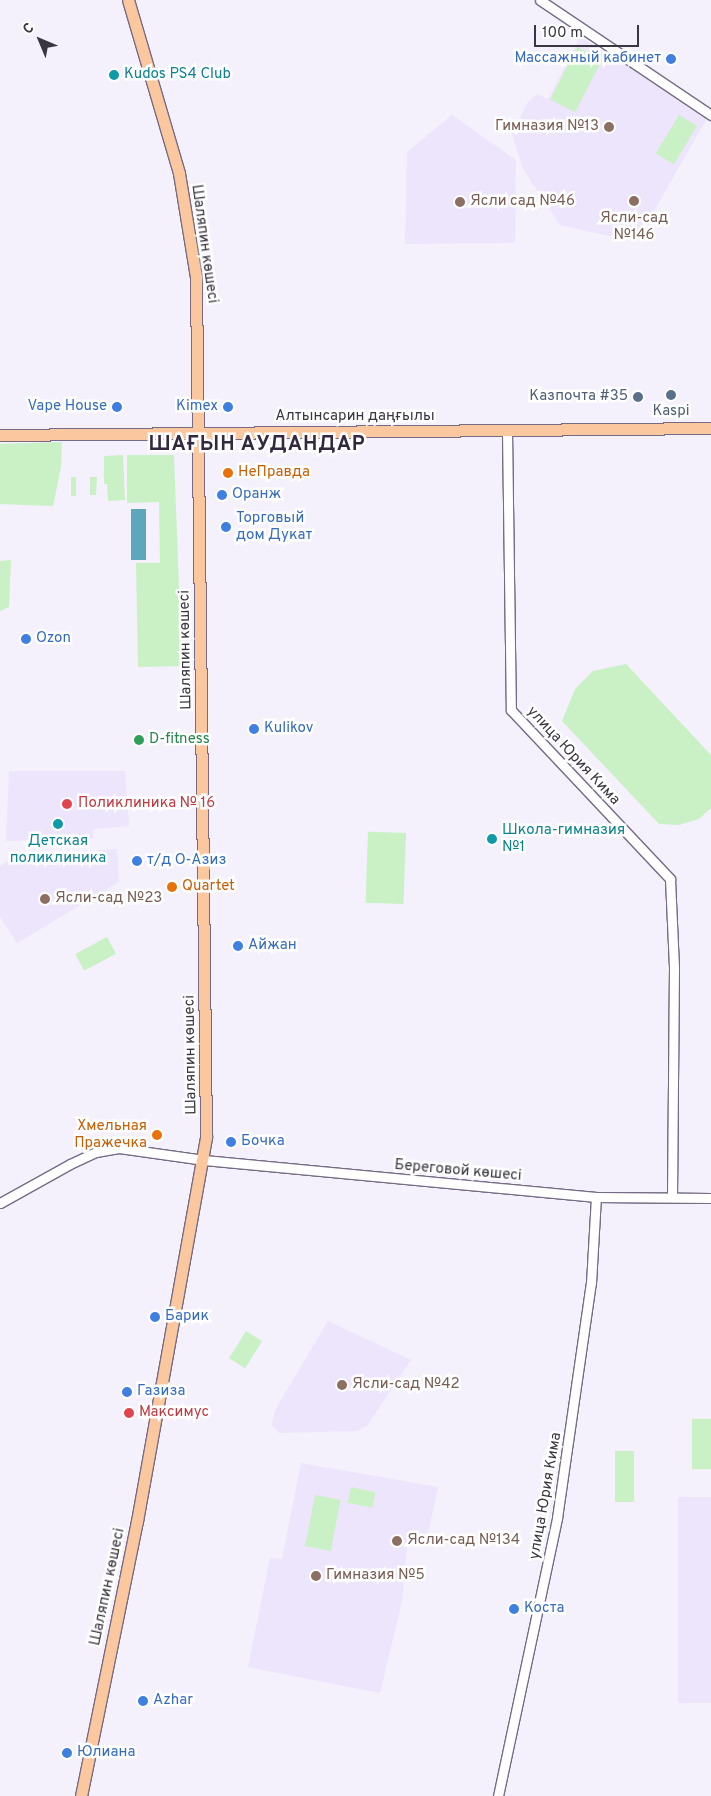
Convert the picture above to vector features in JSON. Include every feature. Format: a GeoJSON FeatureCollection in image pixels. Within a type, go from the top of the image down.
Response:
{"type":"FeatureCollection","features":[{"type":"Feature","properties":{"kind":"main road","name":"Шаляпин көшесі"},"geometry":{"type":"LineString","coordinates":[[80,1796],[167,1365],[204,1160],[207,1122],[198,315],[190,231],[173,150],[128,0]]}},
{"type":"Feature","properties":{"kind":"main road","name":"Алтынсарин даңғылы"},"geometry":{"type":"LineString","coordinates":[[0,435],[711,428]]}},
{"type":"Feature","properties":{"kind":"street"},"geometry":{"type":"LineString","coordinates":[[540,0],[711,115]]}},
{"type":"Feature","properties":{"kind":"street","name":"улица Юрия Кима"},"geometry":{"type":"LineString","coordinates":[[507,431],[511,710],[670,879],[674,968],[672,1197]]}},
{"type":"Feature","properties":{"kind":"street","name":"Береговой көшесі"},"geometry":{"type":"LineString","coordinates":[[0,1203],[96,1152],[130,1149],[204,1160],[596,1197],[711,1198]]}},
{"type":"Feature","properties":{"kind":"street","name":"улица Юрия Кима"},"geometry":{"type":"LineString","coordinates":[[498,1796],[557,1518],[591,1283],[596,1197]]}},
{"type":"Feature","properties":{"kind":"shaded area","name":"Гимназия №13"},"geometry":{"type":"Polygon","coordinates":[[[580,37],[704,113],[706,120],[643,230],[609,236],[560,225],[523,169],[512,134],[528,102],[537,94],[548,99],[580,37]]]}},
{"type":"Feature","properties":{"kind":"shaded area","name":"Ясли сад №46"},"geometry":{"type":"Polygon","coordinates":[[[452,115],[516,160],[515,243],[405,244],[407,152],[452,115]]]}},
{"type":"Feature","properties":{"kind":"shaded area","name":"Поликлиника № 16"},"geometry":{"type":"Polygon","coordinates":[[[9,771],[125,771],[129,826],[93,829],[93,838],[6,841],[9,771]]]}},
{"type":"Feature","properties":{"kind":"shaded area","name":"Ясли-сад №23"},"geometry":{"type":"Polygon","coordinates":[[[117,849],[119,882],[17,943],[0,917],[0,866],[16,856],[117,849]]]}},
{"type":"Feature","properties":{"kind":"shaded area","name":"Ясли-сад №42"},"geometry":{"type":"Polygon","coordinates":[[[328,1321],[411,1360],[367,1426],[357,1431],[279,1433],[272,1425],[275,1410],[328,1321]]]}},
{"type":"Feature","properties":{"kind":"shaded area","name":"Гимназия №5"},"geometry":{"type":"Polygon","coordinates":[[[301,1463],[438,1487],[427,1538],[415,1545],[407,1544],[402,1601],[380,1693],[248,1667],[270,1558],[282,1559],[301,1463]]]}},
{"type":"Feature","properties":{"kind":"shaded area"},"geometry":{"type":"Polygon","coordinates":[[[678,1497],[711,1497],[711,1703],[678,1703],[678,1497]]]}},
{"type":"Feature","properties":{"kind":"green space"},"geometry":{"type":"Polygon","coordinates":[[[577,47],[602,60],[575,112],[550,100],[577,47]]]}},
{"type":"Feature","properties":{"kind":"green space"},"geometry":{"type":"Polygon","coordinates":[[[679,115],[697,126],[674,164],[656,154],[679,115]]]}},
{"type":"Feature","properties":{"kind":"green space"},"geometry":{"type":"Polygon","coordinates":[[[62,442],[61,467],[53,506],[0,504],[0,444],[62,442]]]}},
{"type":"Feature","properties":{"kind":"green space"},"geometry":{"type":"Polygon","coordinates":[[[123,455],[125,500],[108,501],[107,484],[104,484],[104,456],[123,455]]]}},
{"type":"Feature","properties":{"kind":"green space"},"geometry":{"type":"Polygon","coordinates":[[[127,455],[174,455],[182,666],[138,667],[136,563],[160,563],[159,502],[127,503],[127,455]]]}},
{"type":"Feature","properties":{"kind":"green space"},"geometry":{"type":"Polygon","coordinates":[[[71,477],[76,477],[76,496],[71,496],[71,477]]]}},
{"type":"Feature","properties":{"kind":"green space"},"geometry":{"type":"Polygon","coordinates":[[[90,477],[97,477],[96,495],[90,495],[90,477]]]}},
{"type":"Feature","properties":{"kind":"green space"},"geometry":{"type":"Polygon","coordinates":[[[11,560],[9,607],[0,611],[0,561],[11,560]]]}},
{"type":"Feature","properties":{"kind":"green space"},"geometry":{"type":"Polygon","coordinates":[[[626,664],[711,755],[711,808],[699,819],[679,825],[659,824],[562,721],[575,689],[593,671],[626,664]]]}},
{"type":"Feature","properties":{"kind":"green space"},"geometry":{"type":"Polygon","coordinates":[[[368,832],[406,833],[404,904],[366,903],[368,832]]]}},
{"type":"Feature","properties":{"kind":"green space"},"geometry":{"type":"Polygon","coordinates":[[[107,937],[116,954],[84,971],[75,954],[107,937]]]}},
{"type":"Feature","properties":{"kind":"green space"},"geometry":{"type":"Polygon","coordinates":[[[246,1331],[262,1341],[245,1368],[229,1358],[246,1331]]]}},
{"type":"Feature","properties":{"kind":"green space"},"geometry":{"type":"Polygon","coordinates":[[[692,1419],[711,1419],[711,1469],[692,1469],[692,1419]]]}},
{"type":"Feature","properties":{"kind":"green space"},"geometry":{"type":"Polygon","coordinates":[[[615,1451],[634,1451],[634,1502],[615,1502],[615,1451]]]}},
{"type":"Feature","properties":{"kind":"green space"},"geometry":{"type":"Polygon","coordinates":[[[351,1487],[375,1492],[372,1508],[348,1503],[351,1487]]]}},
{"type":"Feature","properties":{"kind":"green space"},"geometry":{"type":"Polygon","coordinates":[[[315,1495],[341,1500],[331,1551],[305,1546],[315,1495]]]}},
{"type":"Feature","properties":{"kind":"water"},"geometry":{"type":"Polygon","coordinates":[[[131,509],[146,509],[146,560],[131,560],[131,509]]]}},
{"type":"Feature","properties":{"kind":"place","name":"Массажный кабинет"},"geometry":{"type":"Point","coordinates":[671,59]}},
{"type":"Feature","properties":{"kind":"place","name":"Kudos PS4 Club"},"geometry":{"type":"Point","coordinates":[114,75]}},
{"type":"Feature","properties":{"kind":"place","name":"Гимназия №13"},"geometry":{"type":"Point","coordinates":[609,127]}},
{"type":"Feature","properties":{"kind":"place","name":"Ясли-сад №146"},"geometry":{"type":"Point","coordinates":[634,201]}},
{"type":"Feature","properties":{"kind":"place","name":"Ясли сад №46"},"geometry":{"type":"Point","coordinates":[460,202]}},
{"type":"Feature","properties":{"kind":"place","name":"Kaspi"},"geometry":{"type":"Point","coordinates":[671,395]}},
{"type":"Feature","properties":{"kind":"place","name":"Казпочта #35"},"geometry":{"type":"Point","coordinates":[638,397]}},
{"type":"Feature","properties":{"kind":"place","name":"Vape House"},"geometry":{"type":"Point","coordinates":[117,407]}},
{"type":"Feature","properties":{"kind":"place","name":"Kimex"},"geometry":{"type":"Point","coordinates":[228,407]}},
{"type":"Feature","properties":{"kind":"place","name":"НеПравда"},"geometry":{"type":"Point","coordinates":[228,473]}},
{"type":"Feature","properties":{"kind":"place","name":"Оранж"},"geometry":{"type":"Point","coordinates":[222,495]}},
{"type":"Feature","properties":{"kind":"place","name":"Торговый дом Дукат"},"geometry":{"type":"Point","coordinates":[226,527]}},
{"type":"Feature","properties":{"kind":"place","name":"Ozon"},"geometry":{"type":"Point","coordinates":[26,639]}},
{"type":"Feature","properties":{"kind":"place","name":"Kulikov"},"geometry":{"type":"Point","coordinates":[254,729]}},
{"type":"Feature","properties":{"kind":"place","name":"D-fitness"},"geometry":{"type":"Point","coordinates":[139,740]}},
{"type":"Feature","properties":{"kind":"place","name":"Поликлиника № 16"},"geometry":{"type":"Point","coordinates":[67,804]}},
{"type":"Feature","properties":{"kind":"place","name":"Детская поликлиника"},"geometry":{"type":"Point","coordinates":[58,824]}},
{"type":"Feature","properties":{"kind":"place","name":"Школа-гимназия №1"},"geometry":{"type":"Point","coordinates":[492,839]}},
{"type":"Feature","properties":{"kind":"place","name":"т/д О-Азиз"},"geometry":{"type":"Point","coordinates":[137,861]}},
{"type":"Feature","properties":{"kind":"place","name":"Quartet"},"geometry":{"type":"Point","coordinates":[172,887]}},
{"type":"Feature","properties":{"kind":"place","name":"Ясли-сад №23"},"geometry":{"type":"Point","coordinates":[45,899]}},
{"type":"Feature","properties":{"kind":"place","name":"Айжан"},"geometry":{"type":"Point","coordinates":[238,946]}},
{"type":"Feature","properties":{"kind":"place","name":"Хмельная Пражечка"},"geometry":{"type":"Point","coordinates":[157,1135]}},
{"type":"Feature","properties":{"kind":"place","name":"Бочка"},"geometry":{"type":"Point","coordinates":[231,1142]}},
{"type":"Feature","properties":{"kind":"place","name":"Барик"},"geometry":{"type":"Point","coordinates":[155,1317]}},
{"type":"Feature","properties":{"kind":"place","name":"Ясли-сад №42"},"geometry":{"type":"Point","coordinates":[342,1385]}},
{"type":"Feature","properties":{"kind":"place","name":"Газиза"},"geometry":{"type":"Point","coordinates":[127,1392]}},
{"type":"Feature","properties":{"kind":"place","name":"Максимус"},"geometry":{"type":"Point","coordinates":[129,1413]}},
{"type":"Feature","properties":{"kind":"place","name":"Ясли-сад №134"},"geometry":{"type":"Point","coordinates":[397,1541]}},
{"type":"Feature","properties":{"kind":"place","name":"Гимназия №5"},"geometry":{"type":"Point","coordinates":[316,1576]}},
{"type":"Feature","properties":{"kind":"place","name":"Коста"},"geometry":{"type":"Point","coordinates":[514,1609]}},
{"type":"Feature","properties":{"kind":"place","name":"Azhar"},"geometry":{"type":"Point","coordinates":[143,1701]}},
{"type":"Feature","properties":{"kind":"place","name":"Юлиана"},"geometry":{"type":"Point","coordinates":[67,1753]}},
{"type":"Feature","properties":{"kind":"district","name":"ШАҒЫН АУДАНДАР"},"geometry":{"type":"Point","coordinates":[257,445]}}]}
